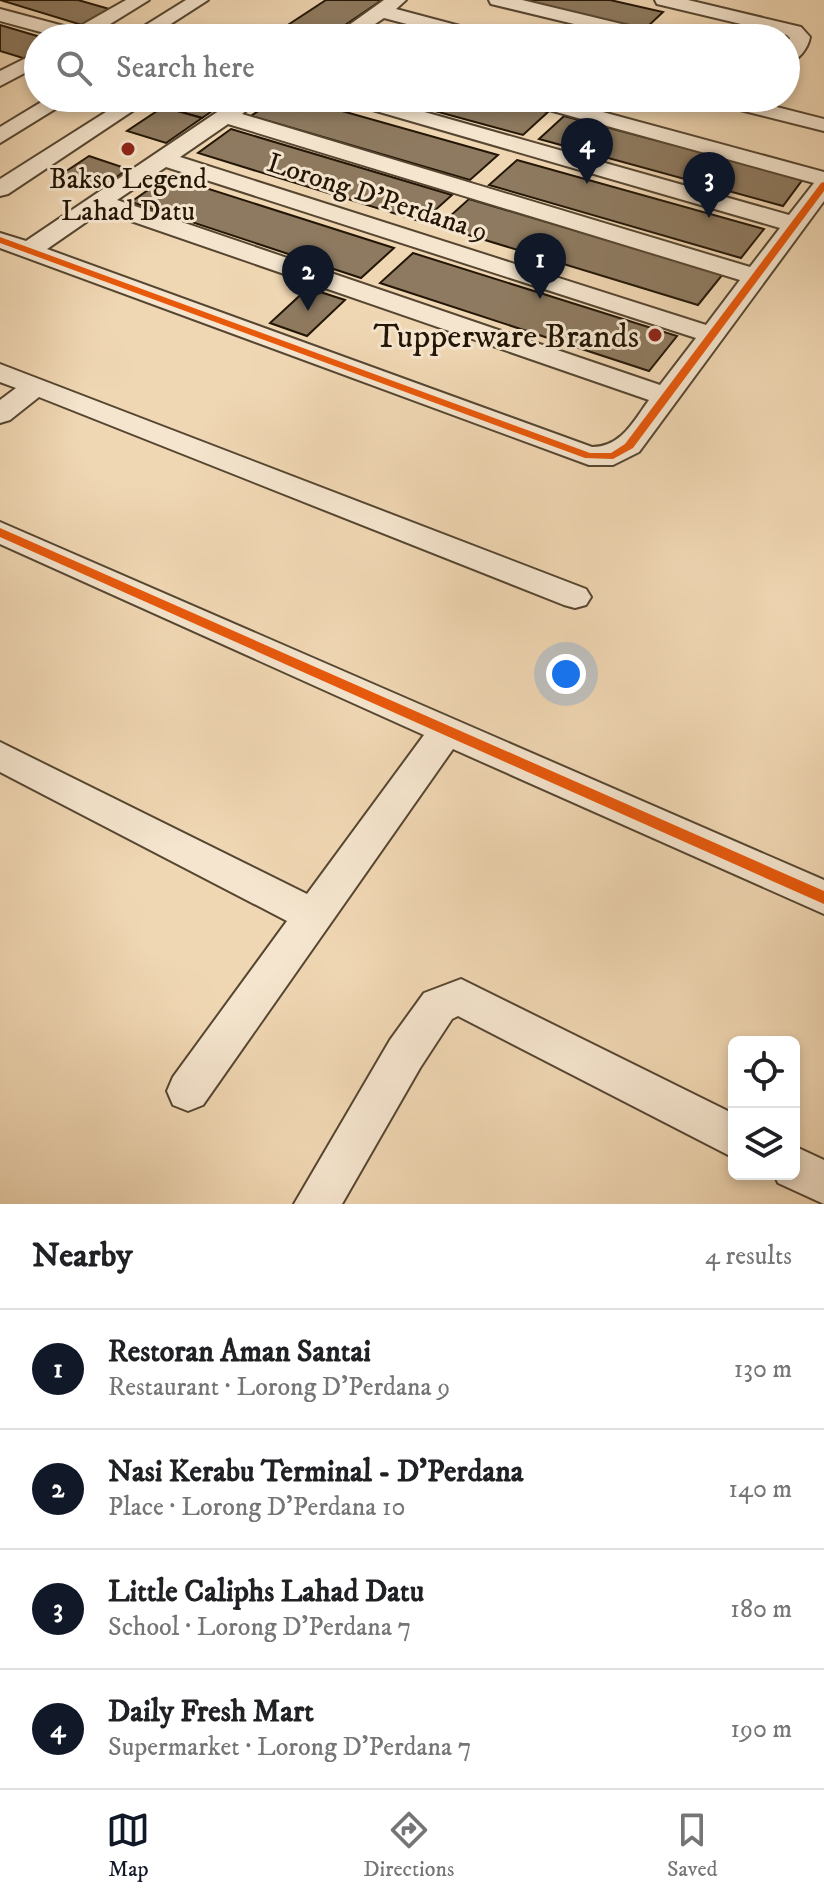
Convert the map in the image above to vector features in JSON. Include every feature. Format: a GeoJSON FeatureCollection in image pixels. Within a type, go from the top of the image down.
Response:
{"type":"FeatureCollection","features":[{"type":"Feature","properties":{"kind":"street"},"geometry":{"type":"LineString","coordinates":[[100,24],[140,0]]}},
{"type":"Feature","properties":{"kind":"street"},"geometry":{"type":"LineString","coordinates":[[498,0],[598,24]]}},
{"type":"Feature","properties":{"kind":"street"},"geometry":{"type":"LineString","coordinates":[[664,0],[765,24]]}},
{"type":"Feature","properties":{"kind":"street"},"geometry":{"type":"LineString","coordinates":[[181,24],[206,4]]}},
{"type":"Feature","properties":{"kind":"street"},"geometry":{"type":"LineString","coordinates":[[164,24],[206,4]]}},
{"type":"Feature","properties":{"kind":"street"},"geometry":{"type":"LineString","coordinates":[[362,24],[388,6],[441,24]]}},
{"type":"Feature","properties":{"kind":"street"},"geometry":{"type":"LineString","coordinates":[[773,7],[786,13],[787,22],[783,24]]}},
{"type":"Feature","properties":{"kind":"street"},"geometry":{"type":"LineString","coordinates":[[0,15],[32,24]]}},
{"type":"Feature","properties":{"kind":"street"},"geometry":{"type":"LineString","coordinates":[[0,80],[24,66]]}},
{"type":"Feature","properties":{"kind":"street"},"geometry":{"type":"LineString","coordinates":[[0,118],[24,104]]}},
{"type":"Feature","properties":{"kind":"street"},"geometry":{"type":"LineString","coordinates":[[0,136],[40,112]]}},
{"type":"Feature","properties":{"kind":"street"},"geometry":{"type":"LineString","coordinates":[[0,189],[120,112]]}},
{"type":"Feature","properties":{"kind":"street"},"geometry":{"type":"LineString","coordinates":[[28,251],[231,112]]}},
{"type":"Feature","properties":{"kind":"street"},"geometry":{"type":"LineString","coordinates":[[401,112],[793,224]]}},
{"type":"Feature","properties":{"kind":"street"},"geometry":{"type":"LineString","coordinates":[[578,112],[824,179]]}},
{"type":"Feature","properties":{"kind":"street"},"geometry":{"type":"LineString","coordinates":[[779,112],[824,125]]}},
{"type":"Feature","properties":{"kind":"street"},"geometry":{"type":"LineString","coordinates":[[225,116],[756,277]]}},
{"type":"Feature","properties":{"kind":"street","name":"Lorong D'Perdana 9"},"geometry":{"type":"LineString","coordinates":[[163,159],[712,335]]}},
{"type":"Feature","properties":{"kind":"street"},"geometry":{"type":"LineString","coordinates":[[0,240],[589,456],[613,456],[629,446],[824,185]]}},
{"type":"Feature","properties":{"kind":"street"},"geometry":{"type":"LineString","coordinates":[[99,202],[667,397]]}},
{"type":"Feature","properties":{"kind":"street"},"geometry":{"type":"LineString","coordinates":[[0,372],[575,597]]}},
{"type":"Feature","properties":{"kind":"street"},"geometry":{"type":"LineString","coordinates":[[0,414],[35,386]]}},
{"type":"Feature","properties":{"kind":"street"},"geometry":{"type":"LineString","coordinates":[[0,532],[824,898]]}},
{"type":"Feature","properties":{"kind":"street"},"geometry":{"type":"LineString","coordinates":[[188,1091],[448,729]]}},
{"type":"Feature","properties":{"kind":"street"},"geometry":{"type":"LineString","coordinates":[[0,756],[314,916]]}},
{"type":"Feature","properties":{"kind":"street"},"geometry":{"type":"LineString","coordinates":[[317,1204],[405,1054],[438,1006],[461,997],[728,1134]]}},
{"type":"Feature","properties":{"kind":"street"},"geometry":{"type":"LineString","coordinates":[[800,1171],[824,1183]]}},
{"type":"Feature","properties":{"kind":"building"},"geometry":{"type":"Polygon","coordinates":[[[0,0],[78,0],[113,10],[88,24],[78,24],[0,0]]]}},
{"type":"Feature","properties":{"kind":"building"},"geometry":{"type":"Polygon","coordinates":[[[326,0],[382,0],[347,24],[289,24],[326,0]]]}},
{"type":"Feature","properties":{"kind":"building"},"geometry":{"type":"Polygon","coordinates":[[[518,0],[610,0],[663,12],[650,24],[619,24],[518,0]]]}},
{"type":"Feature","properties":{"kind":"building"},"geometry":{"type":"Polygon","coordinates":[[[0,25],[24,32],[24,58],[0,51],[0,25]]]}},
{"type":"Feature","properties":{"kind":"building"},"geometry":{"type":"Polygon","coordinates":[[[156,112],[181,112],[202,118],[166,143],[127,131],[156,112]]]}},
{"type":"Feature","properties":{"kind":"building"},"geometry":{"type":"Polygon","coordinates":[[[181,112],[211,112],[202,118],[181,112]]]}},
{"type":"Feature","properties":{"kind":"building"},"geometry":{"type":"Polygon","coordinates":[[[257,112],[346,112],[498,155],[470,180],[251,116],[257,112]]]}},
{"type":"Feature","properties":{"kind":"building"},"geometry":{"type":"Polygon","coordinates":[[[438,112],[548,112],[523,135],[438,112]]]}},
{"type":"Feature","properties":{"kind":"building"},"geometry":{"type":"Polygon","coordinates":[[[564,116],[803,179],[783,206],[539,139],[564,116]]]}},
{"type":"Feature","properties":{"kind":"building"},"geometry":{"type":"Polygon","coordinates":[[[231,129],[452,195],[422,222],[198,153],[231,129]]]}},
{"type":"Feature","properties":{"kind":"building"},"geometry":{"type":"Polygon","coordinates":[[[89,156],[128,169],[99,189],[59,176],[89,156]]]}},
{"type":"Feature","properties":{"kind":"building"},"geometry":{"type":"Polygon","coordinates":[[[517,160],[764,229],[741,258],[489,185],[517,160]]]}},
{"type":"Feature","properties":{"kind":"building"},"geometry":{"type":"Polygon","coordinates":[[[168,176],[394,248],[361,278],[131,202],[168,176]]]}},
{"type":"Feature","properties":{"kind":"building"},"geometry":{"type":"Polygon","coordinates":[[[469,199],[723,274],[698,305],[439,226],[469,199]]]}},
{"type":"Feature","properties":{"kind":"building"},"geometry":{"type":"Polygon","coordinates":[[[413,253],[677,336],[649,371],[380,283],[413,253]]]}},
{"type":"Feature","properties":{"kind":"building"},"geometry":{"type":"Polygon","coordinates":[[[308,288],[345,300],[307,336],[270,323],[308,288]]]}},
{"type":"Feature","properties":{"kind":"cycle path"},"geometry":{"type":"LineString","coordinates":[[0,240],[589,456],[613,456],[629,446],[824,185]]}},
{"type":"Feature","properties":{"kind":"cycle path"},"geometry":{"type":"LineString","coordinates":[[0,532],[824,898]]}},
{"type":"Feature","properties":{"kind":"place","name":"Bakso Legend Lahad Datu"},"geometry":{"type":"Point","coordinates":[128,149]}},
{"type":"Feature","properties":{"kind":"place","name":"Daily Fresh Mart"},"geometry":{"type":"Point","coordinates":[587,184]}},
{"type":"Feature","properties":{"kind":"place","name":"Little Caliphs Lahad Datu"},"geometry":{"type":"Point","coordinates":[709,218]}},
{"type":"Feature","properties":{"kind":"place","name":"Restoran Aman Santai"},"geometry":{"type":"Point","coordinates":[540,299]}},
{"type":"Feature","properties":{"kind":"place","name":"Nasi Kerabu Terminal - D'Perdana"},"geometry":{"type":"Point","coordinates":[308,311]}},
{"type":"Feature","properties":{"kind":"place","name":"Tupperware Brands"},"geometry":{"type":"Point","coordinates":[655,335]}}]}
